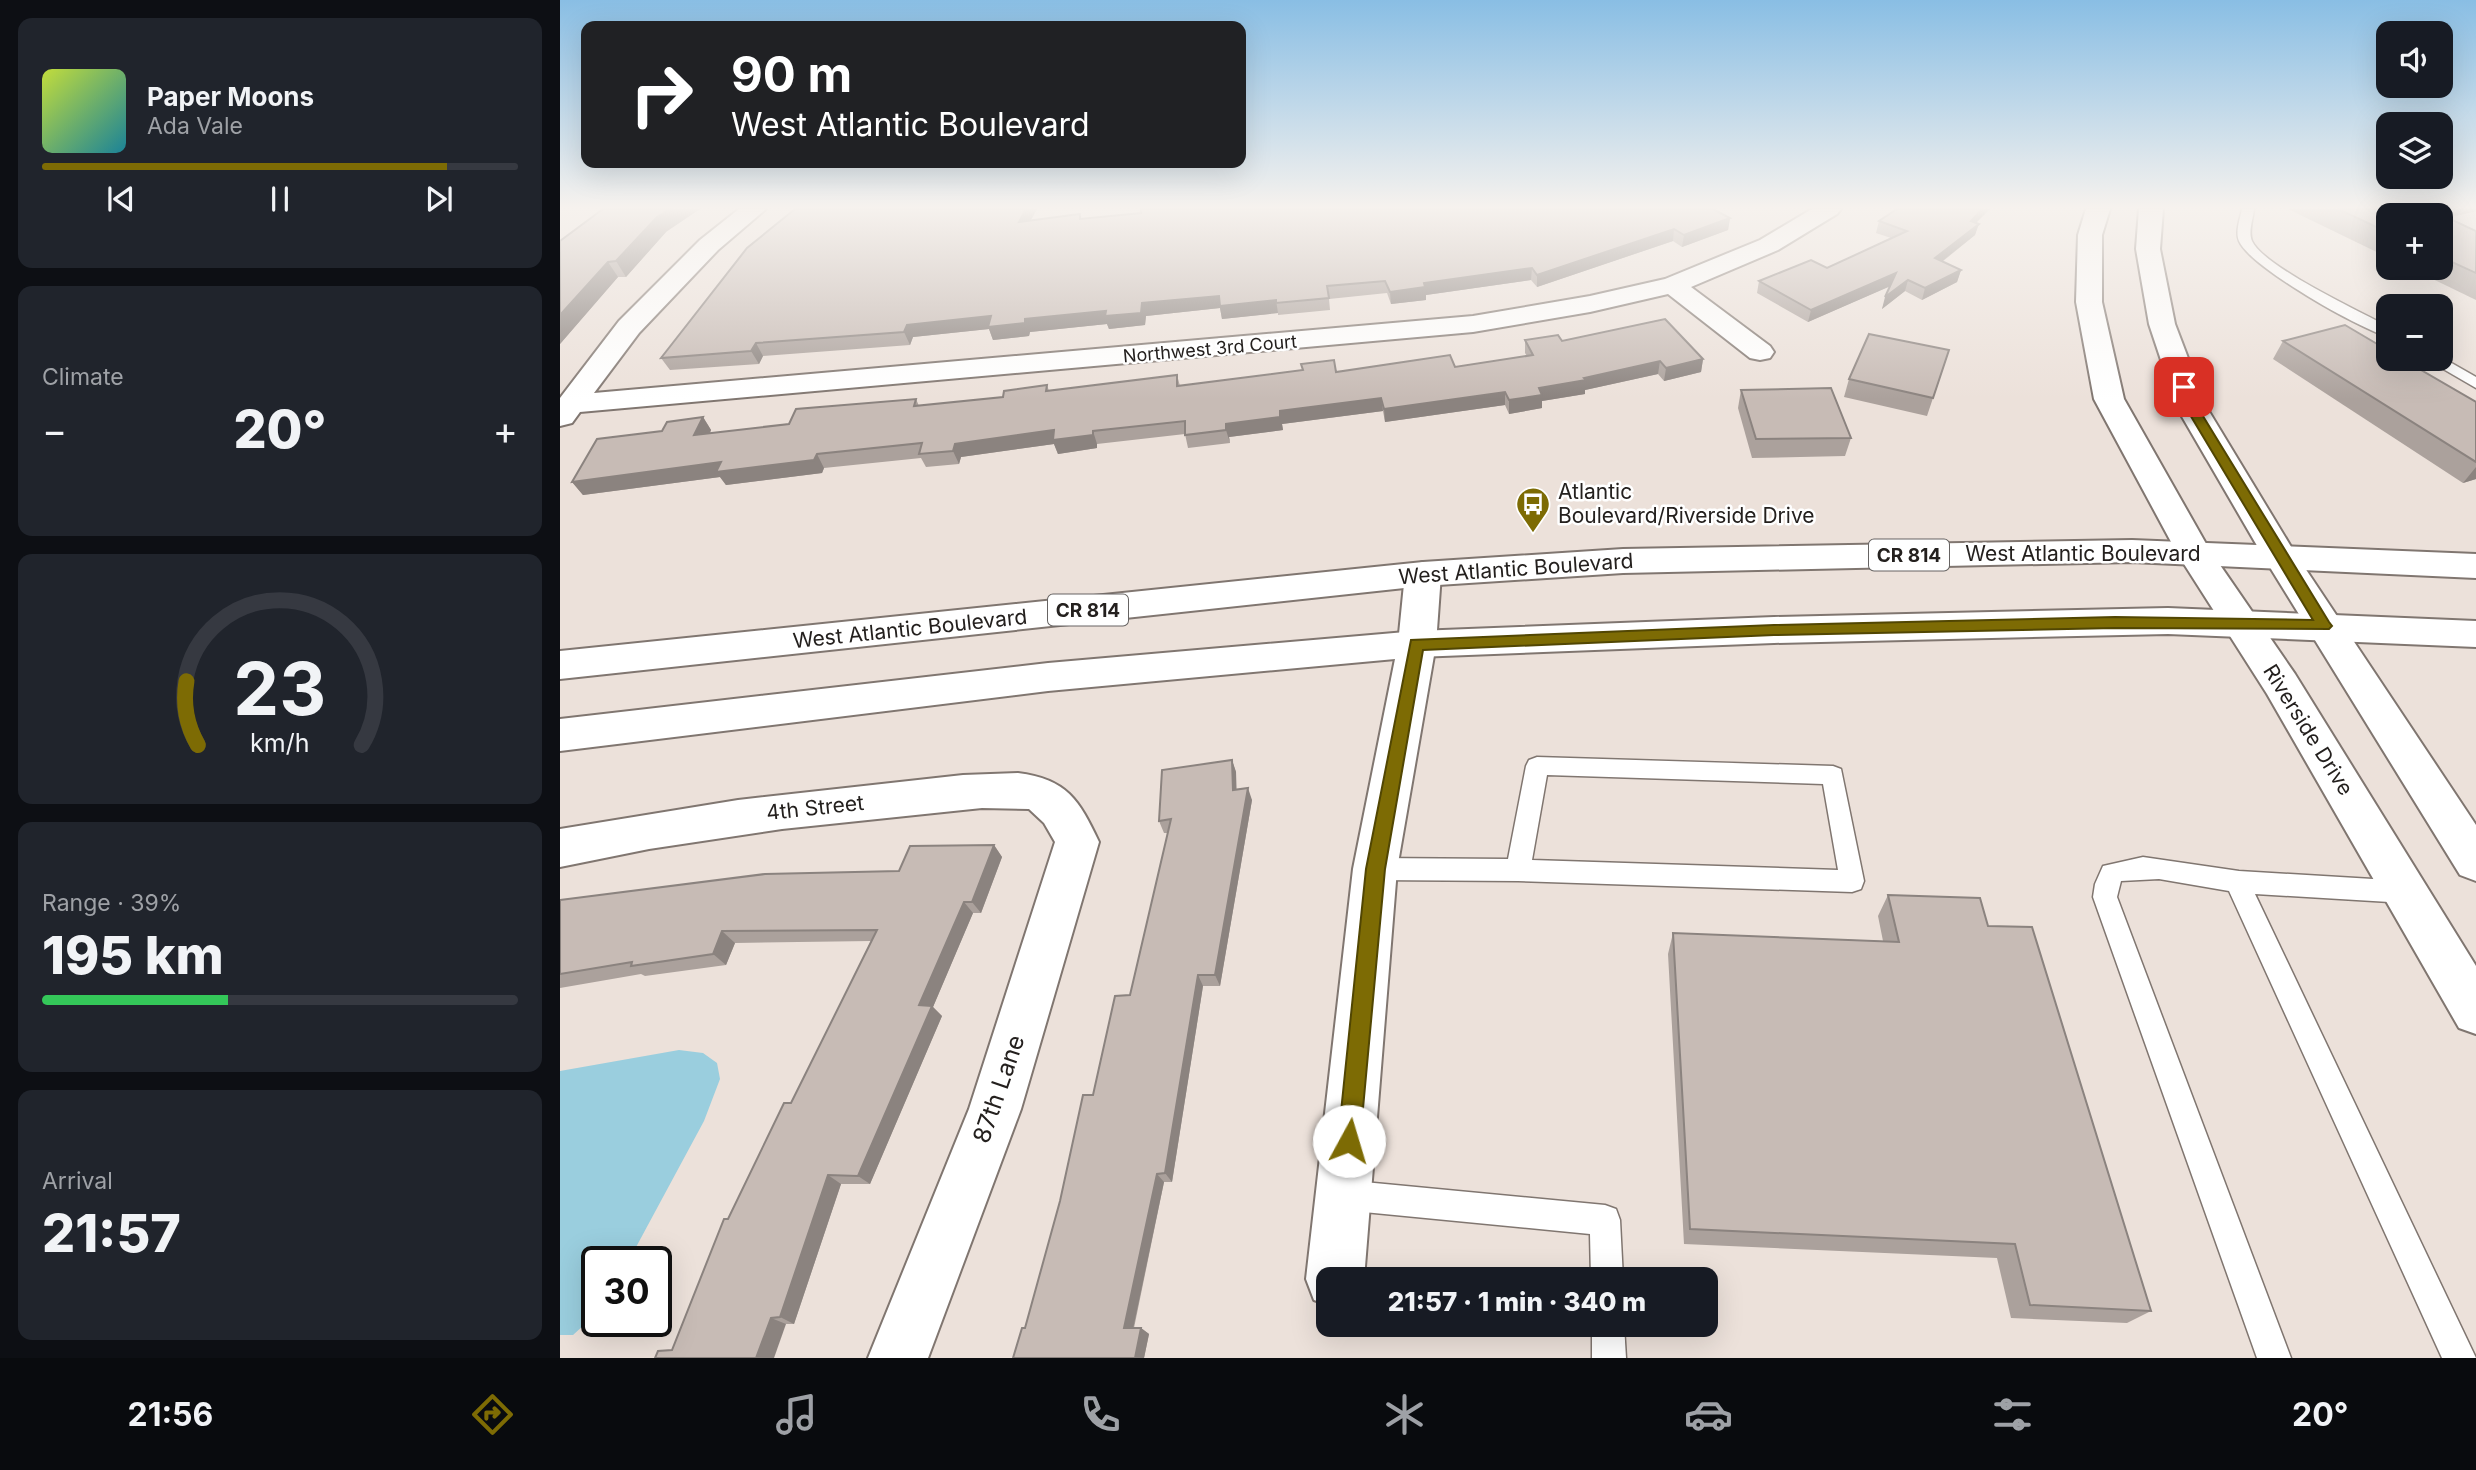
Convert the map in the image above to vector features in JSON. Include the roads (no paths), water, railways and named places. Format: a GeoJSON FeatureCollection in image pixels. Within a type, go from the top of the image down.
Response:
{"type":"FeatureCollection","features":[{"type":"Feature","properties":{"kind":"street"},"geometry":{"type":"LineString","coordinates":[[565,411],[629,327],[682,272]]}},
{"type":"Feature","properties":{"kind":"street","name":"Northwest 3rd Court"},"geometry":{"type":"LineString","coordinates":[[565,411],[1473,324],[1591,304],[1673,285],[1703,272]]}},
{"type":"Feature","properties":{"kind":"street","name":"Riverside Drive"},"geometry":{"type":"LineString","coordinates":[[2089,272],[2089,302],[2109,399],[2194,553],[2281,684],[2476,1011]]}},
{"type":"Feature","properties":{"kind":"street"},"geometry":{"type":"LineString","coordinates":[[2152,272],[2162,324],[2192,408],[2280,556],[2476,862]]}},
{"type":"Feature","properties":{"kind":"street"},"geometry":{"type":"LineString","coordinates":[[1673,285],[1760,352]]}},
{"type":"Feature","properties":{"kind":"street","name":"West Atlantic Boulevard"},"geometry":{"type":"LineString","coordinates":[[560,665],[1423,574],[1623,561],[2118,551],[2476,566]]}},
{"type":"Feature","properties":{"kind":"street"},"geometry":{"type":"LineString","coordinates":[[1336,1267],[1375,869],[1417,644],[1423,574]]}},
{"type":"Feature","properties":{"kind":"street"},"geometry":{"type":"LineString","coordinates":[[560,735],[1048,677],[1417,644],[1801,629],[2168,621],[2476,634]]}},
{"type":"Feature","properties":{"kind":"street","name":"4th Street"},"geometry":{"type":"LineString","coordinates":[[560,848],[621,835],[758,813],[1001,789],[1043,795],[1065,815]]}},
{"type":"Feature","properties":{"kind":"street","name":"87th Lane"},"geometry":{"type":"LineString","coordinates":[[898,1358],[995,1109],[1063,890],[1077,842],[1065,815]]}},
{"type":"Feature","properties":{"kind":"lane"},"geometry":{"type":"LineString","coordinates":[[2281,272],[2376,326]]}},
{"type":"Feature","properties":{"kind":"lane"},"geometry":{"type":"LineString","coordinates":[[2453,370],[2476,383]]}},
{"type":"Feature","properties":{"kind":"lane"},"geometry":{"type":"LineString","coordinates":[[1375,869],[1518,870],[1852,881],[1833,775],[1820,774],[1537,766],[1518,870]]}},
{"type":"Feature","properties":{"kind":"lane"},"geometry":{"type":"LineString","coordinates":[[2274,1358],[2105,897],[2107,884],[2112,873],[2125,868],[2147,867],[2237,882],[2365,892],[2406,892]]}},
{"type":"Feature","properties":{"kind":"lane"},"geometry":{"type":"LineString","coordinates":[[2237,882],[2459,1358]]}},
{"type":"Feature","properties":{"kind":"lane"},"geometry":{"type":"LineString","coordinates":[[1343,1195],[1605,1220],[1607,1267]]}},
{"type":"Feature","properties":{"kind":"lane"},"geometry":{"type":"LineString","coordinates":[[1608,1337],[1609,1358]]}},
{"type":"Feature","properties":{"kind":"water"},"geometry":{"type":"Polygon","coordinates":[[[679,1050],[703,1053],[717,1063],[720,1079],[704,1121],[637,1246],[581,1246],[581,1328],[573,1335],[560,1335],[560,1071],[679,1050]]]}},
{"type":"Feature","properties":{"kind":"place","name":"Atlantic Boulevard/Riverside Drive"},"geometry":{"type":"Point","coordinates":[1533,534]}}]}
